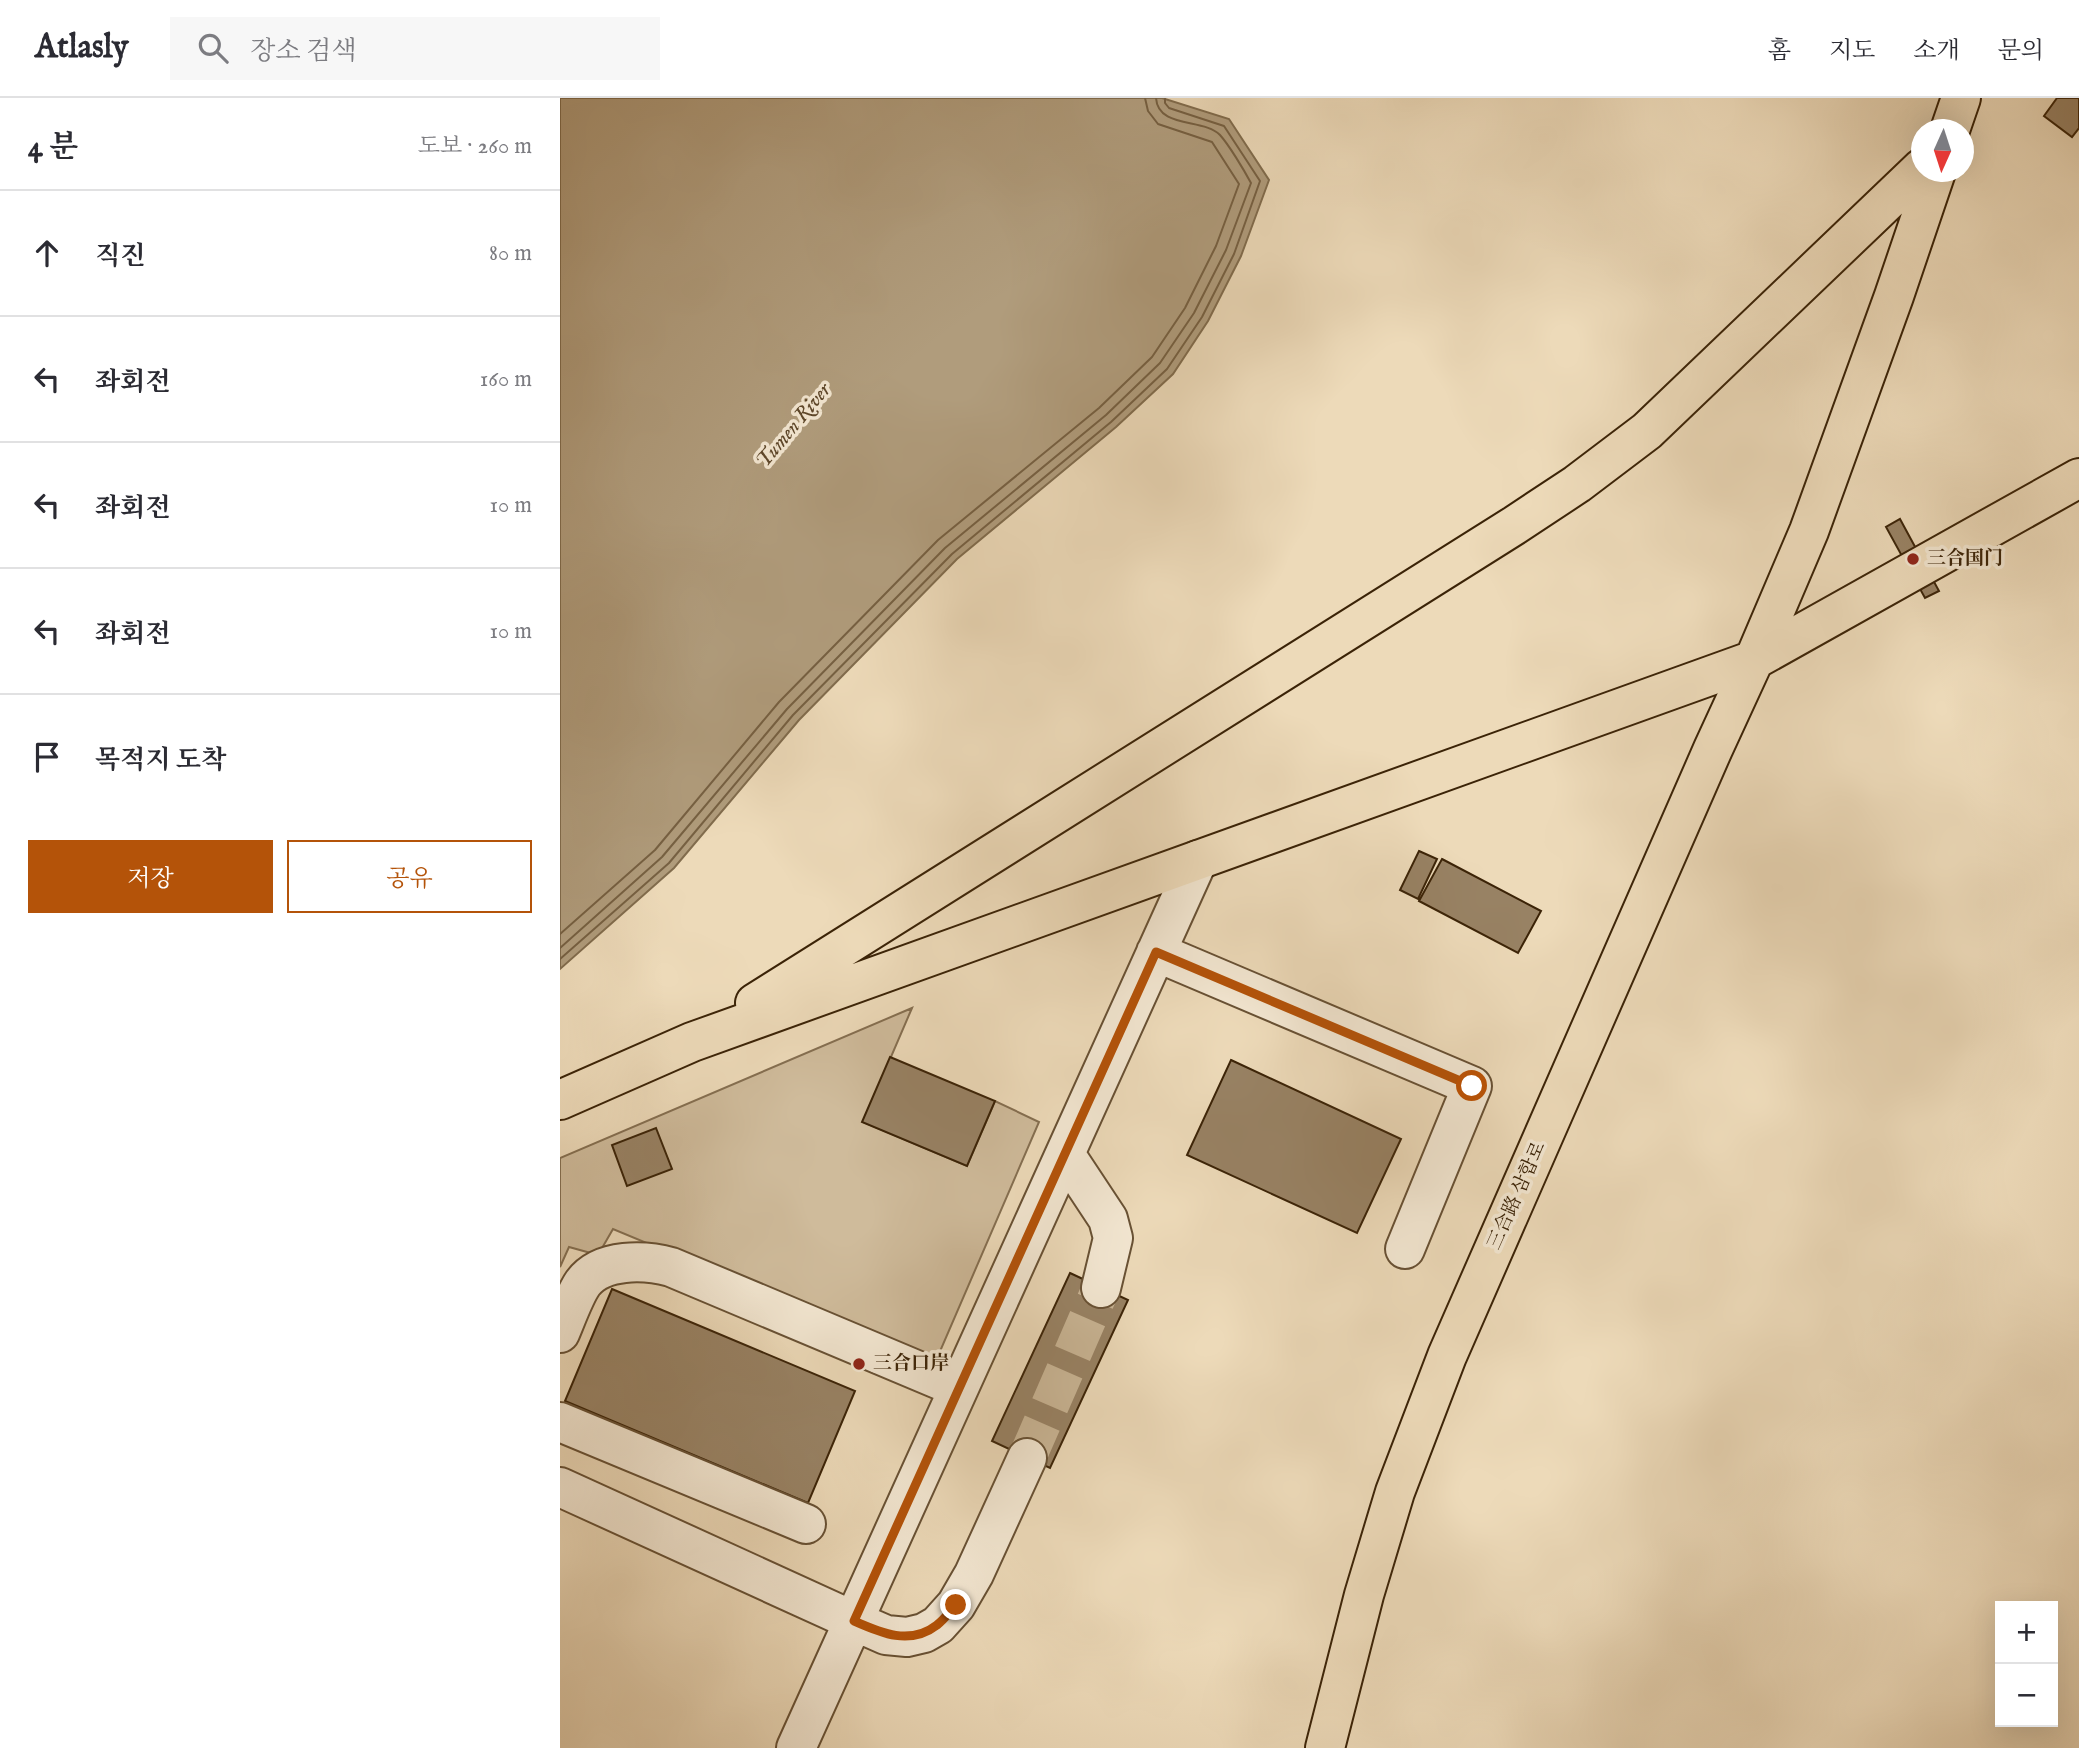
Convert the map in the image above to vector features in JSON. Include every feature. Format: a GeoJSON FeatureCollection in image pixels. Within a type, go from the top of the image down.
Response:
{"type":"FeatureCollection","features":[{"type":"Feature","properties":{"kind":"main road"},"geometry":{"type":"LineString","coordinates":[[1954,119],[1961,98]]}},
{"type":"Feature","properties":{"kind":"main road"},"geometry":{"type":"LineString","coordinates":[[692,1042],[1515,526],[1577,484],[1647,430],[1911,178]]}},
{"type":"Feature","properties":{"kind":"main road","name":"三合路 삼합로"},"geometry":{"type":"LineString","coordinates":[[1325,1748],[1364,1595],[1395,1492],[1447,1356],[1809,531],[1933,182]]}},
{"type":"Feature","properties":{"kind":"main road"},"geometry":{"type":"LineString","coordinates":[[560,1100],[692,1042],[1754,660],[2079,478]]}},
{"type":"Feature","properties":{"kind":"lane"},"geometry":{"type":"LineString","coordinates":[[796,1748],[1198,860]]}},
{"type":"Feature","properties":{"kind":"lane"},"geometry":{"type":"LineString","coordinates":[[1156,952],[1472,1086],[1405,1249]]}},
{"type":"Feature","properties":{"kind":"lane"},"geometry":{"type":"LineString","coordinates":[[1065,1154],[1108,1219],[1113,1238],[1101,1288]]}},
{"type":"Feature","properties":{"kind":"lane"},"geometry":{"type":"LineString","coordinates":[[560,1333],[583,1283],[596,1272],[630,1261],[653,1262],[671,1267],[959,1388]]}},
{"type":"Feature","properties":{"kind":"lane"},"geometry":{"type":"LineString","coordinates":[[560,1422],[806,1524]]}},
{"type":"Feature","properties":{"kind":"lane"},"geometry":{"type":"LineString","coordinates":[[560,1487],[886,1635],[907,1637],[924,1633],[938,1625],[956,1605],[974,1574],[1027,1458]]}},
{"type":"Feature","properties":{"kind":"shaded area"},"geometry":{"type":"Polygon","coordinates":[[[912,1008],[863,1122],[967,1166],[995,1101],[1039,1122],[935,1363],[613,1229],[598,1255],[569,1247],[560,1267],[560,1158],[912,1008]]]}},
{"type":"Feature","properties":{"kind":"water","name":"Tumen River"},"geometry":{"type":"Polygon","coordinates":[[[560,98],[1162,98],[1229,119],[1269,180],[1241,256],[1208,321],[1173,374],[1116,427],[957,559],[799,720],[674,868],[560,969],[560,98]]]}},
{"type":"Feature","properties":{"kind":"building"},"geometry":{"type":"Polygon","coordinates":[[[2057,98],[2079,98],[2079,128],[2072,137],[2044,116],[2057,98]]]}},
{"type":"Feature","properties":{"kind":"building","name":"三合国门"},"geometry":{"type":"Polygon","coordinates":[[[1900,519],[1939,591],[1925,598],[1886,527],[1900,519]]]}},
{"type":"Feature","properties":{"kind":"building"},"geometry":{"type":"Polygon","coordinates":[[[1419,851],[1437,859],[1418,899],[1400,890],[1419,851]]]}},
{"type":"Feature","properties":{"kind":"building"},"geometry":{"type":"Polygon","coordinates":[[[1442,859],[1541,911],[1518,953],[1419,901],[1442,859]]]}},
{"type":"Feature","properties":{"kind":"building"},"geometry":{"type":"Polygon","coordinates":[[[890,1057],[995,1101],[967,1166],[862,1122],[890,1057]]]}},
{"type":"Feature","properties":{"kind":"building"},"geometry":{"type":"Polygon","coordinates":[[[1231,1060],[1401,1139],[1357,1233],[1187,1155],[1231,1060]]]}},
{"type":"Feature","properties":{"kind":"building"},"geometry":{"type":"Polygon","coordinates":[[[656,1128],[672,1169],[627,1186],[612,1145],[656,1128]]]}},
{"type":"Feature","properties":{"kind":"building"},"geometry":{"type":"Polygon","coordinates":[[[1070,1273],[1128,1300],[1050,1468],[992,1441],[1070,1273]]]}},
{"type":"Feature","properties":{"kind":"building"},"geometry":{"type":"Polygon","coordinates":[[[612,1289],[855,1391],[808,1503],[565,1401],[612,1289]]]}},
{"type":"Feature","properties":{"kind":"tunnel"},"geometry":{"type":"LineString","coordinates":[[1027,1458],[1101,1288]]}},
{"type":"Feature","properties":{"kind":"place","name":"三合国门"},"geometry":{"type":"Point","coordinates":[1913,559]}},
{"type":"Feature","properties":{"kind":"place","name":"三合口岸"},"geometry":{"type":"Point","coordinates":[859,1364]}},
{"type":"Feature","properties":{"kind":"route"},"geometry":{"type":"LineString","coordinates":[[956,1605],[938,1625],[924,1633],[907,1637],[886,1635],[854,1621],[1156,952],[1472,1086]]}}]}
